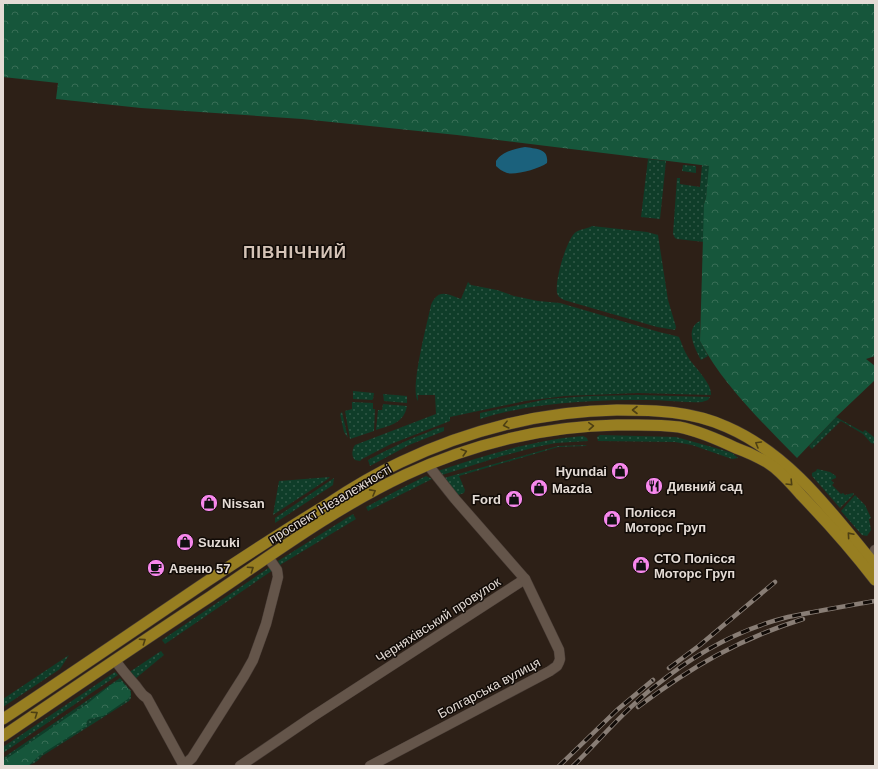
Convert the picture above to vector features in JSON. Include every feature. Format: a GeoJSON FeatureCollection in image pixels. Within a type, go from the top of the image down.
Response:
{"type":"FeatureCollection","features":[{"type":"Feature","properties":{"kind":"main road","name":"проспект Незалежності"},"geometry":{"type":"LineString","coordinates":[[3,719],[249,553],[370,477],[401,462],[454,440],[499,427],[562,413],[585,411],[657,410],[703,418],[728,427],[766,449],[794,471],[872,560],[875,580]]}},
{"type":"Feature","properties":{"kind":"main road","name":"проспект Незалежності"},"geometry":{"type":"LineString","coordinates":[[3,736],[268,557],[347,507],[404,475],[480,447],[554,429],[601,425],[658,425],[695,431],[714,437],[772,465],[807,501],[872,560]]}},
{"type":"Feature","properties":{"kind":"street"},"geometry":{"type":"LineString","coordinates":[[428,465],[455,499],[525,579]]}},
{"type":"Feature","properties":{"kind":"street"},"geometry":{"type":"LineString","coordinates":[[115,660],[124,673],[137,687],[141,695],[146,698],[184,765],[192,758],[253,660],[266,624],[278,577],[277,570],[268,557]]}},
{"type":"Feature","properties":{"kind":"street","name":"Черняхівський провулок"},"geometry":{"type":"LineString","coordinates":[[240,766],[312,716],[525,579]]}},
{"type":"Feature","properties":{"kind":"street","name":"Болгарська вулиця"},"geometry":{"type":"LineString","coordinates":[[370,766],[557,666],[560,656],[557,644],[525,579]]}},
{"type":"Feature","properties":{"kind":"green space"},"geometry":{"type":"Polygon","coordinates":[[[3,3],[875,3],[875,356],[866,359],[875,366],[875,380],[836,417],[797,458],[757,417],[720,373],[700,341],[704,204],[706,198],[709,166],[457,135],[302,119],[141,108],[56,99],[58,83],[3,77],[3,3]]]}},
{"type":"Feature","properties":{"kind":"green space"},"geometry":{"type":"Polygon","coordinates":[[[648,159],[666,161],[660,219],[641,217],[648,159]]]}},
{"type":"Feature","properties":{"kind":"green space"},"geometry":{"type":"Polygon","coordinates":[[[683,165],[696,166],[696,173],[682,171],[683,165]]]}},
{"type":"Feature","properties":{"kind":"green space"},"geometry":{"type":"Polygon","coordinates":[[[702,165],[710,166],[704,204],[704,242],[677,239],[673,234],[677,178],[680,178],[680,184],[700,187],[702,165]]]}},
{"type":"Feature","properties":{"kind":"green space"},"geometry":{"type":"Polygon","coordinates":[[[592,226],[647,232],[658,235],[668,300],[676,327],[675,330],[657,327],[564,300],[558,296],[557,287],[559,272],[570,240],[577,231],[592,226]]]}},
{"type":"Feature","properties":{"kind":"green space"},"geometry":{"type":"Polygon","coordinates":[[[468,282],[471,285],[497,290],[514,296],[538,301],[560,303],[679,337],[687,355],[709,385],[711,395],[638,393],[565,396],[525,401],[450,417],[450,421],[391,444],[360,461],[355,460],[352,452],[355,445],[436,414],[435,395],[418,395],[418,401],[416,395],[417,370],[431,305],[440,294],[448,294],[461,299],[468,282]]]}},
{"type":"Feature","properties":{"kind":"green space"},"geometry":{"type":"Polygon","coordinates":[[[700,321],[700,341],[708,356],[701,360],[692,339],[695,324],[700,321]]]}},
{"type":"Feature","properties":{"kind":"green space"},"geometry":{"type":"Polygon","coordinates":[[[353,391],[374,393],[373,399],[353,399],[353,391]]]}},
{"type":"Feature","properties":{"kind":"green space"},"geometry":{"type":"Polygon","coordinates":[[[383,394],[407,396],[407,403],[384,401],[383,394]]]}},
{"type":"Feature","properties":{"kind":"green space"},"geometry":{"type":"Polygon","coordinates":[[[638,395],[710,397],[708,400],[702,402],[626,400],[563,403],[500,413],[480,419],[480,413],[548,399],[638,395]]]}},
{"type":"Feature","properties":{"kind":"green space"},"geometry":{"type":"Polygon","coordinates":[[[352,402],[373,403],[373,409],[375,409],[374,431],[350,439],[345,411],[352,409],[352,402]]]}},
{"type":"Feature","properties":{"kind":"green space"},"geometry":{"type":"Polygon","coordinates":[[[383,404],[407,406],[400,420],[392,425],[376,430],[378,410],[382,410],[383,404]]]}},
{"type":"Feature","properties":{"kind":"green space"},"geometry":{"type":"Polygon","coordinates":[[[342,412],[348,438],[344,432],[340,414],[342,412]]]}},
{"type":"Feature","properties":{"kind":"green space"},"geometry":{"type":"Polygon","coordinates":[[[836,417],[863,432],[865,430],[875,438],[875,444],[871,443],[863,434],[841,421],[812,449],[809,446],[836,417]]]}},
{"type":"Feature","properties":{"kind":"green space"},"geometry":{"type":"Polygon","coordinates":[[[444,427],[444,431],[409,445],[370,466],[368,460],[411,439],[444,427]]]}},
{"type":"Feature","properties":{"kind":"green space"},"geometry":{"type":"Polygon","coordinates":[[[600,435],[676,437],[732,453],[738,458],[732,459],[692,445],[675,442],[598,441],[597,437],[600,435]]]}},
{"type":"Feature","properties":{"kind":"green space"},"geometry":{"type":"Polygon","coordinates":[[[583,436],[587,438],[588,441],[556,443],[536,447],[442,475],[438,471],[492,454],[528,445],[583,436]]]}},
{"type":"Feature","properties":{"kind":"green space"},"geometry":{"type":"Polygon","coordinates":[[[587,445],[558,447],[459,476],[465,490],[464,493],[458,495],[444,478],[558,446],[587,445]]]}},
{"type":"Feature","properties":{"kind":"green space"},"geometry":{"type":"Polygon","coordinates":[[[817,469],[830,472],[836,476],[836,478],[831,480],[834,483],[832,485],[841,494],[854,494],[840,508],[812,476],[812,473],[817,469]]]}},
{"type":"Feature","properties":{"kind":"green space"},"geometry":{"type":"Polygon","coordinates":[[[426,476],[432,479],[368,511],[366,507],[426,476]]]}},
{"type":"Feature","properties":{"kind":"green space"},"geometry":{"type":"Polygon","coordinates":[[[330,477],[328,479],[273,515],[279,481],[330,477]]]}},
{"type":"Feature","properties":{"kind":"green space"},"geometry":{"type":"Polygon","coordinates":[[[334,478],[333,485],[275,523],[275,518],[334,478]]]}},
{"type":"Feature","properties":{"kind":"green space"},"geometry":{"type":"Polygon","coordinates":[[[855,495],[865,505],[871,518],[869,519],[871,530],[867,536],[862,535],[841,511],[855,495]]]}},
{"type":"Feature","properties":{"kind":"green space"},"geometry":{"type":"Polygon","coordinates":[[[353,514],[356,519],[280,565],[278,561],[353,514]]]}},
{"type":"Feature","properties":{"kind":"green space"},"geometry":{"type":"Polygon","coordinates":[[[270,567],[273,570],[165,644],[162,640],[270,567]]]}},
{"type":"Feature","properties":{"kind":"green space"},"geometry":{"type":"Polygon","coordinates":[[[161,651],[164,655],[135,679],[128,673],[161,651]]]}},
{"type":"Feature","properties":{"kind":"green space"},"geometry":{"type":"Polygon","coordinates":[[[69,655],[60,669],[3,707],[3,699],[69,655]]]}},
{"type":"Feature","properties":{"kind":"green space"},"geometry":{"type":"Polygon","coordinates":[[[115,672],[118,675],[3,753],[3,747],[115,672]]]}},
{"type":"Feature","properties":{"kind":"green space"},"geometry":{"type":"Polygon","coordinates":[[[120,678],[131,691],[131,698],[129,701],[42,756],[34,763],[25,766],[3,766],[3,758],[120,678]]]}},
{"type":"Feature","properties":{"kind":"green space"},"geometry":{"type":"Polygon","coordinates":[[[122,682],[130,691],[131,695],[128,699],[103,716],[89,719],[86,726],[40,755],[28,766],[3,766],[3,761],[87,704],[112,684],[122,682]]]}},
{"type":"Feature","properties":{"kind":"water"},"geometry":{"type":"Polygon","coordinates":[[[525,147],[544,152],[546,154],[547,163],[533,169],[516,173],[507,173],[496,166],[496,161],[502,155],[509,151],[525,147]]]}},
{"type":"Feature","properties":{"kind":"railway"},"geometry":{"type":"LineString","coordinates":[[669,668],[700,645],[775,582]]}},
{"type":"Feature","properties":{"kind":"railway"},"geometry":{"type":"LineString","coordinates":[[573,766],[622,715],[643,696],[684,664],[717,644],[752,628],[788,617],[875,601]]}},
{"type":"Feature","properties":{"kind":"railway"},"geometry":{"type":"LineString","coordinates":[[638,707],[677,679],[716,656],[758,636],[803,619]]}},
{"type":"Feature","properties":{"kind":"railway"},"geometry":{"type":"LineString","coordinates":[[559,766],[617,710],[653,680]]}},
{"type":"Feature","properties":{"kind":"place","name":"Hyundai"},"geometry":{"type":"Point","coordinates":[620,471]}},
{"type":"Feature","properties":{"kind":"place","name":"Дивний сад"},"geometry":{"type":"Point","coordinates":[654,486]}},
{"type":"Feature","properties":{"kind":"place","name":"Mazda"},"geometry":{"type":"Point","coordinates":[539,488]}},
{"type":"Feature","properties":{"kind":"place","name":"Ford"},"geometry":{"type":"Point","coordinates":[514,499]}},
{"type":"Feature","properties":{"kind":"place","name":"Nissan"},"geometry":{"type":"Point","coordinates":[209,503]}},
{"type":"Feature","properties":{"kind":"place","name":"Полісся Моторс Груп"},"geometry":{"type":"Point","coordinates":[612,519]}},
{"type":"Feature","properties":{"kind":"place","name":"Suzuki"},"geometry":{"type":"Point","coordinates":[185,542]}},
{"type":"Feature","properties":{"kind":"place","name":"СТО Полісся Моторс Груп"},"geometry":{"type":"Point","coordinates":[641,565]}},
{"type":"Feature","properties":{"kind":"place","name":"Авеню 57"},"geometry":{"type":"Point","coordinates":[156,568]}},
{"type":"Feature","properties":{"kind":"district","name":"ПІВНІЧНИЙ"},"geometry":{"type":"Point","coordinates":[295,252]}}]}
